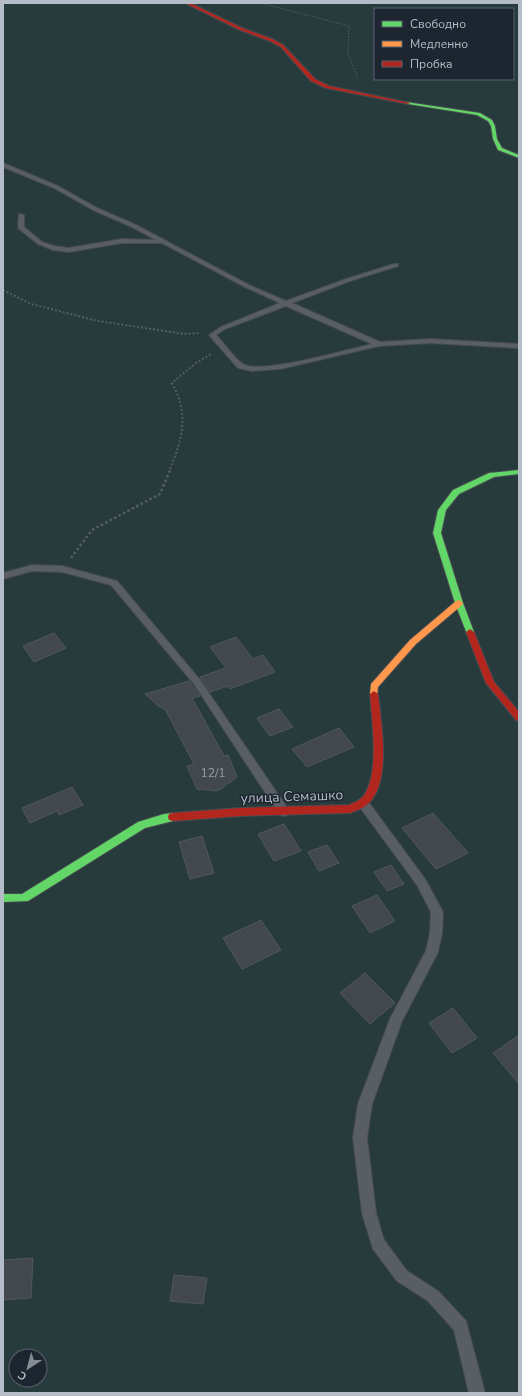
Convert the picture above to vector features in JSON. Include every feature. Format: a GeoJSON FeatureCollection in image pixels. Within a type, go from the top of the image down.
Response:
{"type":"FeatureCollection","features":[{"type":"Feature","properties":{"kind":"main road"},"geometry":{"type":"LineString","coordinates":[[187,3],[241,29],[271,40],[282,46],[313,80],[328,87],[397,101],[478,114],[490,120],[493,126],[495,139],[500,149],[519,157]]}},
{"type":"Feature","properties":{"kind":"main road"},"geometry":{"type":"LineString","coordinates":[[519,472],[492,475],[456,492],[442,510],[438,533],[459,603],[490,683],[519,718]]}},
{"type":"Feature","properties":{"kind":"main road","name":"улица Семашко"},"geometry":{"type":"LineString","coordinates":[[3,898],[24,898],[142,825],[164,818],[240,812],[350,809],[363,803],[372,792],[377,772],[374,686],[413,642],[459,603]]}},
{"type":"Feature","properties":{"kind":"lane"},"geometry":{"type":"LineString","coordinates":[[3,165],[56,188],[95,209],[134,226],[247,286],[379,344]]}},
{"type":"Feature","properties":{"kind":"lane"},"geometry":{"type":"LineString","coordinates":[[21,215],[21,228],[40,243],[53,248],[69,250],[122,241],[164,242]]}},
{"type":"Feature","properties":{"kind":"lane"},"geometry":{"type":"LineString","coordinates":[[396,265],[348,280],[223,328],[212,335],[241,366],[264,370],[319,359],[379,344],[431,341],[519,346]]}},
{"type":"Feature","properties":{"kind":"lane"},"geometry":{"type":"LineString","coordinates":[[3,576],[32,568],[62,569],[114,584],[197,682],[284,812]]}},
{"type":"Feature","properties":{"kind":"lane"},"geometry":{"type":"LineString","coordinates":[[363,803],[421,882],[437,912],[436,933],[432,952],[396,1019],[365,1104],[360,1138],[369,1213],[378,1244],[402,1276],[433,1296],[461,1326],[477,1393]]}},
{"type":"Feature","properties":{"kind":"path"},"geometry":{"type":"LineString","coordinates":[[260,3],[349,26],[348,54],[359,81]]}},
{"type":"Feature","properties":{"kind":"path"},"geometry":{"type":"LineString","coordinates":[[3,290],[31,304],[98,321],[184,334],[200,332],[212,335]]}},
{"type":"Feature","properties":{"kind":"path"},"geometry":{"type":"LineString","coordinates":[[62,569],[92,530],[160,494],[180,442],[184,423],[182,404],[172,383],[196,363],[223,346]]}},
{"type":"Feature","properties":{"kind":"green space"},"geometry":{"type":"Polygon","coordinates":[[[3,3],[519,3],[519,1393],[3,1393],[3,3]]]}},
{"type":"Feature","properties":{"kind":"building"},"geometry":{"type":"Polygon","coordinates":[[[54,633],[66,648],[34,662],[23,646],[54,633]]]}},
{"type":"Feature","properties":{"kind":"building"},"geometry":{"type":"Polygon","coordinates":[[[236,637],[253,659],[263,655],[275,672],[230,689],[228,686],[210,692],[200,677],[226,668],[210,647],[236,637]]]}},
{"type":"Feature","properties":{"kind":"building"},"geometry":{"type":"Polygon","coordinates":[[[189,681],[200,696],[192,698],[224,756],[228,755],[237,777],[216,791],[197,789],[187,766],[194,764],[165,709],[158,706],[145,694],[189,681]]]}},
{"type":"Feature","properties":{"kind":"building"},"geometry":{"type":"Polygon","coordinates":[[[279,709],[293,727],[270,736],[257,718],[279,709]]]}},
{"type":"Feature","properties":{"kind":"building"},"geometry":{"type":"Polygon","coordinates":[[[339,728],[354,747],[307,767],[292,749],[339,728]]]}},
{"type":"Feature","properties":{"kind":"building"},"geometry":{"type":"Polygon","coordinates":[[[72,787],[83,805],[59,815],[57,811],[30,823],[22,808],[72,787]]]}},
{"type":"Feature","properties":{"kind":"building"},"geometry":{"type":"Polygon","coordinates":[[[433,813],[468,853],[436,869],[402,828],[433,813]]]}},
{"type":"Feature","properties":{"kind":"building"},"geometry":{"type":"Polygon","coordinates":[[[284,824],[301,851],[274,861],[258,834],[284,824]]]}},
{"type":"Feature","properties":{"kind":"building"},"geometry":{"type":"Polygon","coordinates":[[[202,836],[214,873],[190,879],[179,842],[202,836]]]}},
{"type":"Feature","properties":{"kind":"building"},"geometry":{"type":"Polygon","coordinates":[[[327,845],[339,863],[319,871],[308,852],[327,845]]]}},
{"type":"Feature","properties":{"kind":"building"},"geometry":{"type":"Polygon","coordinates":[[[391,865],[404,884],[387,891],[374,872],[391,865]]]}},
{"type":"Feature","properties":{"kind":"building"},"geometry":{"type":"Polygon","coordinates":[[[377,895],[395,921],[370,933],[352,906],[377,895]]]}},
{"type":"Feature","properties":{"kind":"building"},"geometry":{"type":"Polygon","coordinates":[[[261,920],[281,950],[242,969],[223,938],[261,920]]]}},
{"type":"Feature","properties":{"kind":"building"},"geometry":{"type":"Polygon","coordinates":[[[365,973],[395,1003],[370,1024],[340,993],[365,973]]]}},
{"type":"Feature","properties":{"kind":"building"},"geometry":{"type":"Polygon","coordinates":[[[453,1008],[477,1038],[452,1053],[429,1023],[453,1008]]]}},
{"type":"Feature","properties":{"kind":"building"},"geometry":{"type":"Polygon","coordinates":[[[519,1035],[519,1084],[493,1053],[519,1035]]]}},
{"type":"Feature","properties":{"kind":"building"},"geometry":{"type":"Polygon","coordinates":[[[33,1258],[31,1298],[3,1300],[3,1260],[33,1258]]]}},
{"type":"Feature","properties":{"kind":"building"},"geometry":{"type":"Polygon","coordinates":[[[174,1275],[207,1278],[203,1304],[170,1301],[174,1275]]]}},
{"type":"Feature","properties":{"kind":"traffic: fast"},"geometry":{"type":"LineString","coordinates":[[408,103],[478,114],[490,120],[493,126],[495,139],[500,149],[519,157]]}},
{"type":"Feature","properties":{"kind":"traffic: fast"},"geometry":{"type":"LineString","coordinates":[[470,632],[459,603],[437,533],[442,510],[456,492],[492,475],[519,472]]}},
{"type":"Feature","properties":{"kind":"traffic: fast"},"geometry":{"type":"LineString","coordinates":[[3,898],[24,898],[142,825],[164,818],[173,817]]}},
{"type":"Feature","properties":{"kind":"traffic: slow"},"geometry":{"type":"LineString","coordinates":[[374,694],[374,686],[413,642],[459,603]]}},
{"type":"Feature","properties":{"kind":"traffic: jam"},"geometry":{"type":"LineString","coordinates":[[187,3],[241,29],[271,40],[282,46],[313,80],[328,87],[408,103]]}},
{"type":"Feature","properties":{"kind":"traffic: jam"},"geometry":{"type":"LineString","coordinates":[[470,632],[490,683],[519,718]]}},
{"type":"Feature","properties":{"kind":"traffic: jam"},"geometry":{"type":"LineString","coordinates":[[173,817],[240,812],[350,809],[359,805],[370,795],[374,786],[378,760],[374,694]]}}]}
